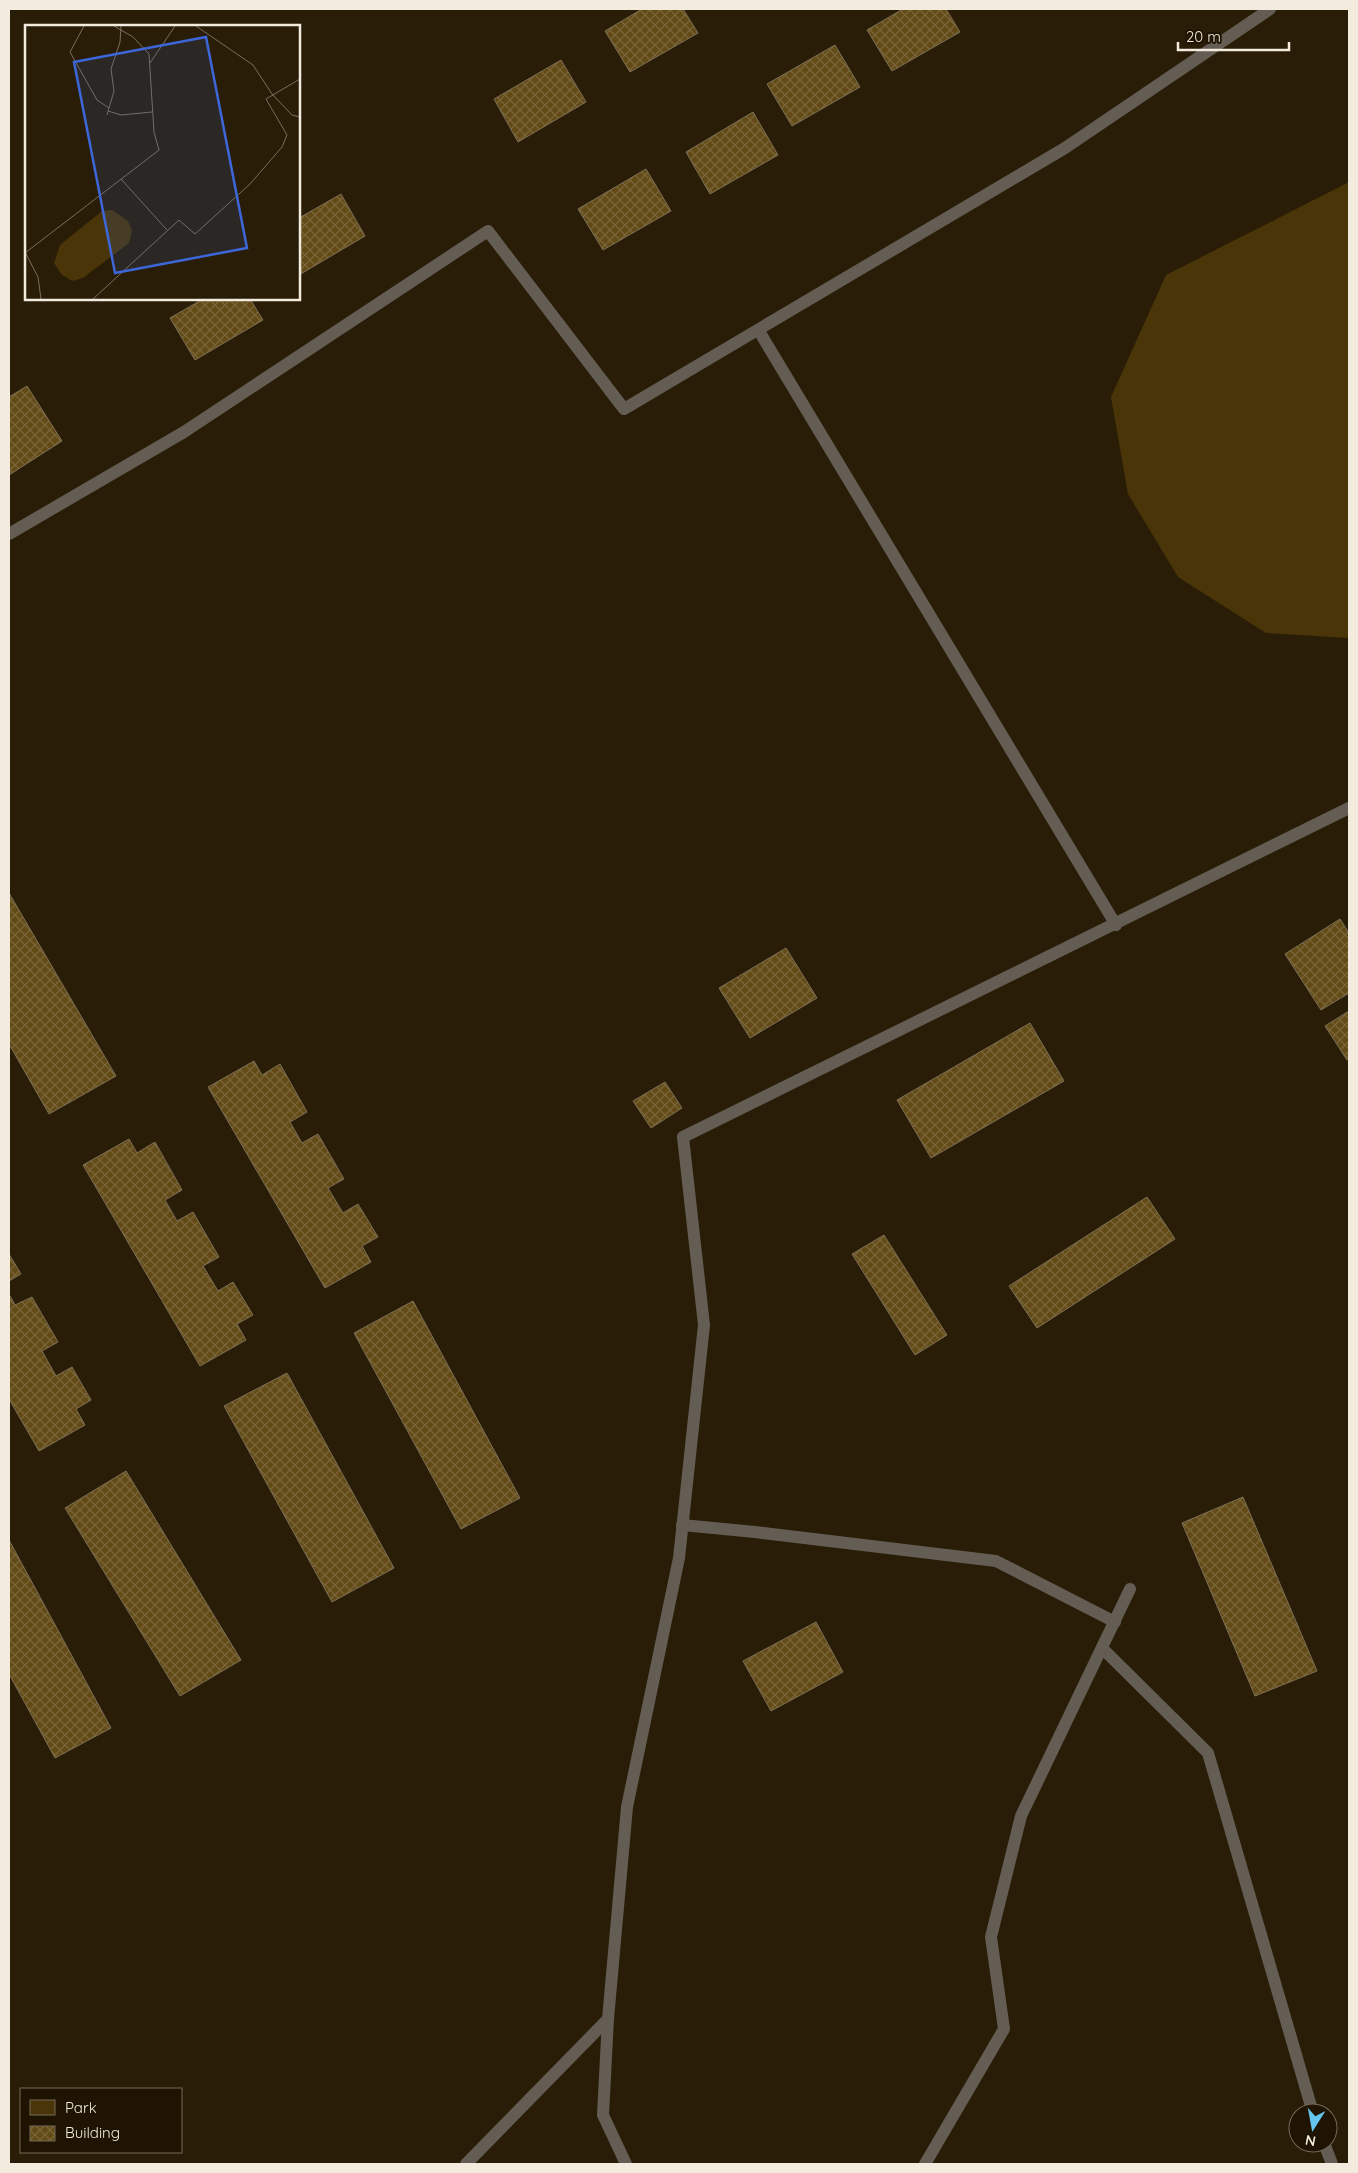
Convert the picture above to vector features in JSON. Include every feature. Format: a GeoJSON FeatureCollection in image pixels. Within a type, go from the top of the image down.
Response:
{"type":"FeatureCollection","features":[{"type":"Feature","properties":{"kind":"lane"},"geometry":{"type":"LineString","coordinates":[[9,534],[184,432],[488,231],[624,410],[1065,148],[1270,9]]}},
{"type":"Feature","properties":{"kind":"lane"},"geometry":{"type":"LineString","coordinates":[[759,331],[1116,925]]}},
{"type":"Feature","properties":{"kind":"lane"},"geometry":{"type":"LineString","coordinates":[[626,2164],[603,2115],[608,2019],[627,1807],[679,1558],[704,1325],[683,1137],[1116,925],[1349,808]]}},
{"type":"Feature","properties":{"kind":"lane"},"geometry":{"type":"LineString","coordinates":[[682,1525],[996,1561],[1115,1622]]}},
{"type":"Feature","properties":{"kind":"lane"},"geometry":{"type":"LineString","coordinates":[[925,2164],[1004,2029],[991,1937],[1021,1816],[1130,1589]]}},
{"type":"Feature","properties":{"kind":"lane"},"geometry":{"type":"LineString","coordinates":[[1102,1648],[1208,1753],[1310,2103]]}},
{"type":"Feature","properties":{"kind":"lane"},"geometry":{"type":"LineString","coordinates":[[466,2164],[608,2019]]}},
{"type":"Feature","properties":{"kind":"green space"},"geometry":{"type":"Polygon","coordinates":[[[1349,182],[1349,638],[1266,633],[1178,577],[1128,494],[1111,397],[1166,275],[1349,182]]]}},
{"type":"Feature","properties":{"kind":"building"},"geometry":{"type":"Polygon","coordinates":[[[642,9],[683,9],[698,33],[630,72],[605,31],[642,9]]]}},
{"type":"Feature","properties":{"kind":"building"},"geometry":{"type":"Polygon","coordinates":[[[903,9],[946,9],[960,32],[892,71],[867,30],[903,9]]]}},
{"type":"Feature","properties":{"kind":"building"},"geometry":{"type":"Polygon","coordinates":[[[835,45],[860,87],[792,126],[767,84],[835,45]]]}},
{"type":"Feature","properties":{"kind":"building"},"geometry":{"type":"Polygon","coordinates":[[[561,60],[586,102],[518,142],[494,99],[561,60]]]}},
{"type":"Feature","properties":{"kind":"building"},"geometry":{"type":"Polygon","coordinates":[[[753,112],[778,155],[710,194],[686,152],[753,112]]]}},
{"type":"Feature","properties":{"kind":"building"},"geometry":{"type":"Polygon","coordinates":[[[646,169],[671,211],[603,250],[578,209],[646,169]]]}},
{"type":"Feature","properties":{"kind":"building"},"geometry":{"type":"Polygon","coordinates":[[[341,194],[365,236],[300,274],[300,217],[341,194]]]}},
{"type":"Feature","properties":{"kind":"building"},"geometry":{"type":"Polygon","coordinates":[[[201,300],[251,300],[263,320],[195,360],[170,318],[201,300]]]}},
{"type":"Feature","properties":{"kind":"building"},"geometry":{"type":"Polygon","coordinates":[[[27,386],[62,441],[9,475],[9,397],[27,386]]]}},
{"type":"Feature","properties":{"kind":"building"},"geometry":{"type":"Polygon","coordinates":[[[9,893],[116,1076],[49,1114],[9,1044],[9,893]]]}},
{"type":"Feature","properties":{"kind":"building"},"geometry":{"type":"Polygon","coordinates":[[[1340,919],[1349,933],[1349,993],[1321,1010],[1285,954],[1340,919]]]}},
{"type":"Feature","properties":{"kind":"building"},"geometry":{"type":"Polygon","coordinates":[[[786,948],[817,998],[750,1038],[719,988],[786,948]]]}},
{"type":"Feature","properties":{"kind":"building"},"geometry":{"type":"Polygon","coordinates":[[[1349,1011],[1349,1059],[1347,1060],[1325,1026],[1349,1011]]]}},
{"type":"Feature","properties":{"kind":"building"},"geometry":{"type":"Polygon","coordinates":[[[1030,1023],[1064,1081],[931,1158],[897,1100],[1030,1023]]]}},
{"type":"Feature","properties":{"kind":"building"},"geometry":{"type":"Polygon","coordinates":[[[254,1061],[262,1075],[280,1064],[307,1112],[290,1122],[302,1143],[318,1134],[344,1179],[328,1188],[343,1213],[358,1204],[378,1237],[362,1246],[371,1262],[325,1288],[208,1087],[254,1061]]]}},
{"type":"Feature","properties":{"kind":"building"},"geometry":{"type":"Polygon","coordinates":[[[665,1082],[682,1108],[651,1128],[633,1101],[665,1082]]]}},
{"type":"Feature","properties":{"kind":"building"},"geometry":{"type":"Polygon","coordinates":[[[129,1139],[137,1153],[155,1142],[182,1190],[165,1200],[177,1221],[193,1212],[219,1257],[203,1266],[218,1291],[233,1282],[253,1315],[237,1324],[246,1340],[200,1366],[83,1165],[129,1139]]]}},
{"type":"Feature","properties":{"kind":"building"},"geometry":{"type":"Polygon","coordinates":[[[1147,1197],[1175,1239],[1037,1328],[1009,1286],[1147,1197]]]}},
{"type":"Feature","properties":{"kind":"building"},"geometry":{"type":"Polygon","coordinates":[[[884,1235],[947,1335],[915,1355],[852,1254],[884,1235]]]}},
{"type":"Feature","properties":{"kind":"building"},"geometry":{"type":"Polygon","coordinates":[[[9,1254],[21,1274],[9,1281],[9,1254]]]}},
{"type":"Feature","properties":{"kind":"building"},"geometry":{"type":"Polygon","coordinates":[[[9,1294],[15,1305],[32,1297],[58,1342],[42,1351],[56,1376],[72,1367],[91,1400],[76,1409],[85,1425],[39,1451],[9,1399],[9,1294]]]}},
{"type":"Feature","properties":{"kind":"building"},"geometry":{"type":"Polygon","coordinates":[[[413,1301],[520,1498],[461,1529],[354,1333],[413,1301]]]}},
{"type":"Feature","properties":{"kind":"building"},"geometry":{"type":"Polygon","coordinates":[[[287,1373],[394,1568],[332,1602],[224,1406],[287,1373]]]}},
{"type":"Feature","properties":{"kind":"building"},"geometry":{"type":"Polygon","coordinates":[[[126,1471],[241,1660],[180,1696],[65,1508],[126,1471]]]}},
{"type":"Feature","properties":{"kind":"building"},"geometry":{"type":"Polygon","coordinates":[[[1243,1497],[1317,1671],[1255,1696],[1182,1523],[1243,1497]]]}},
{"type":"Feature","properties":{"kind":"building"},"geometry":{"type":"Polygon","coordinates":[[[9,1540],[111,1728],[55,1758],[9,1674],[9,1540]]]}},
{"type":"Feature","properties":{"kind":"building"},"geometry":{"type":"Polygon","coordinates":[[[816,1622],[843,1672],[771,1711],[743,1661],[816,1622]]]}}]}
